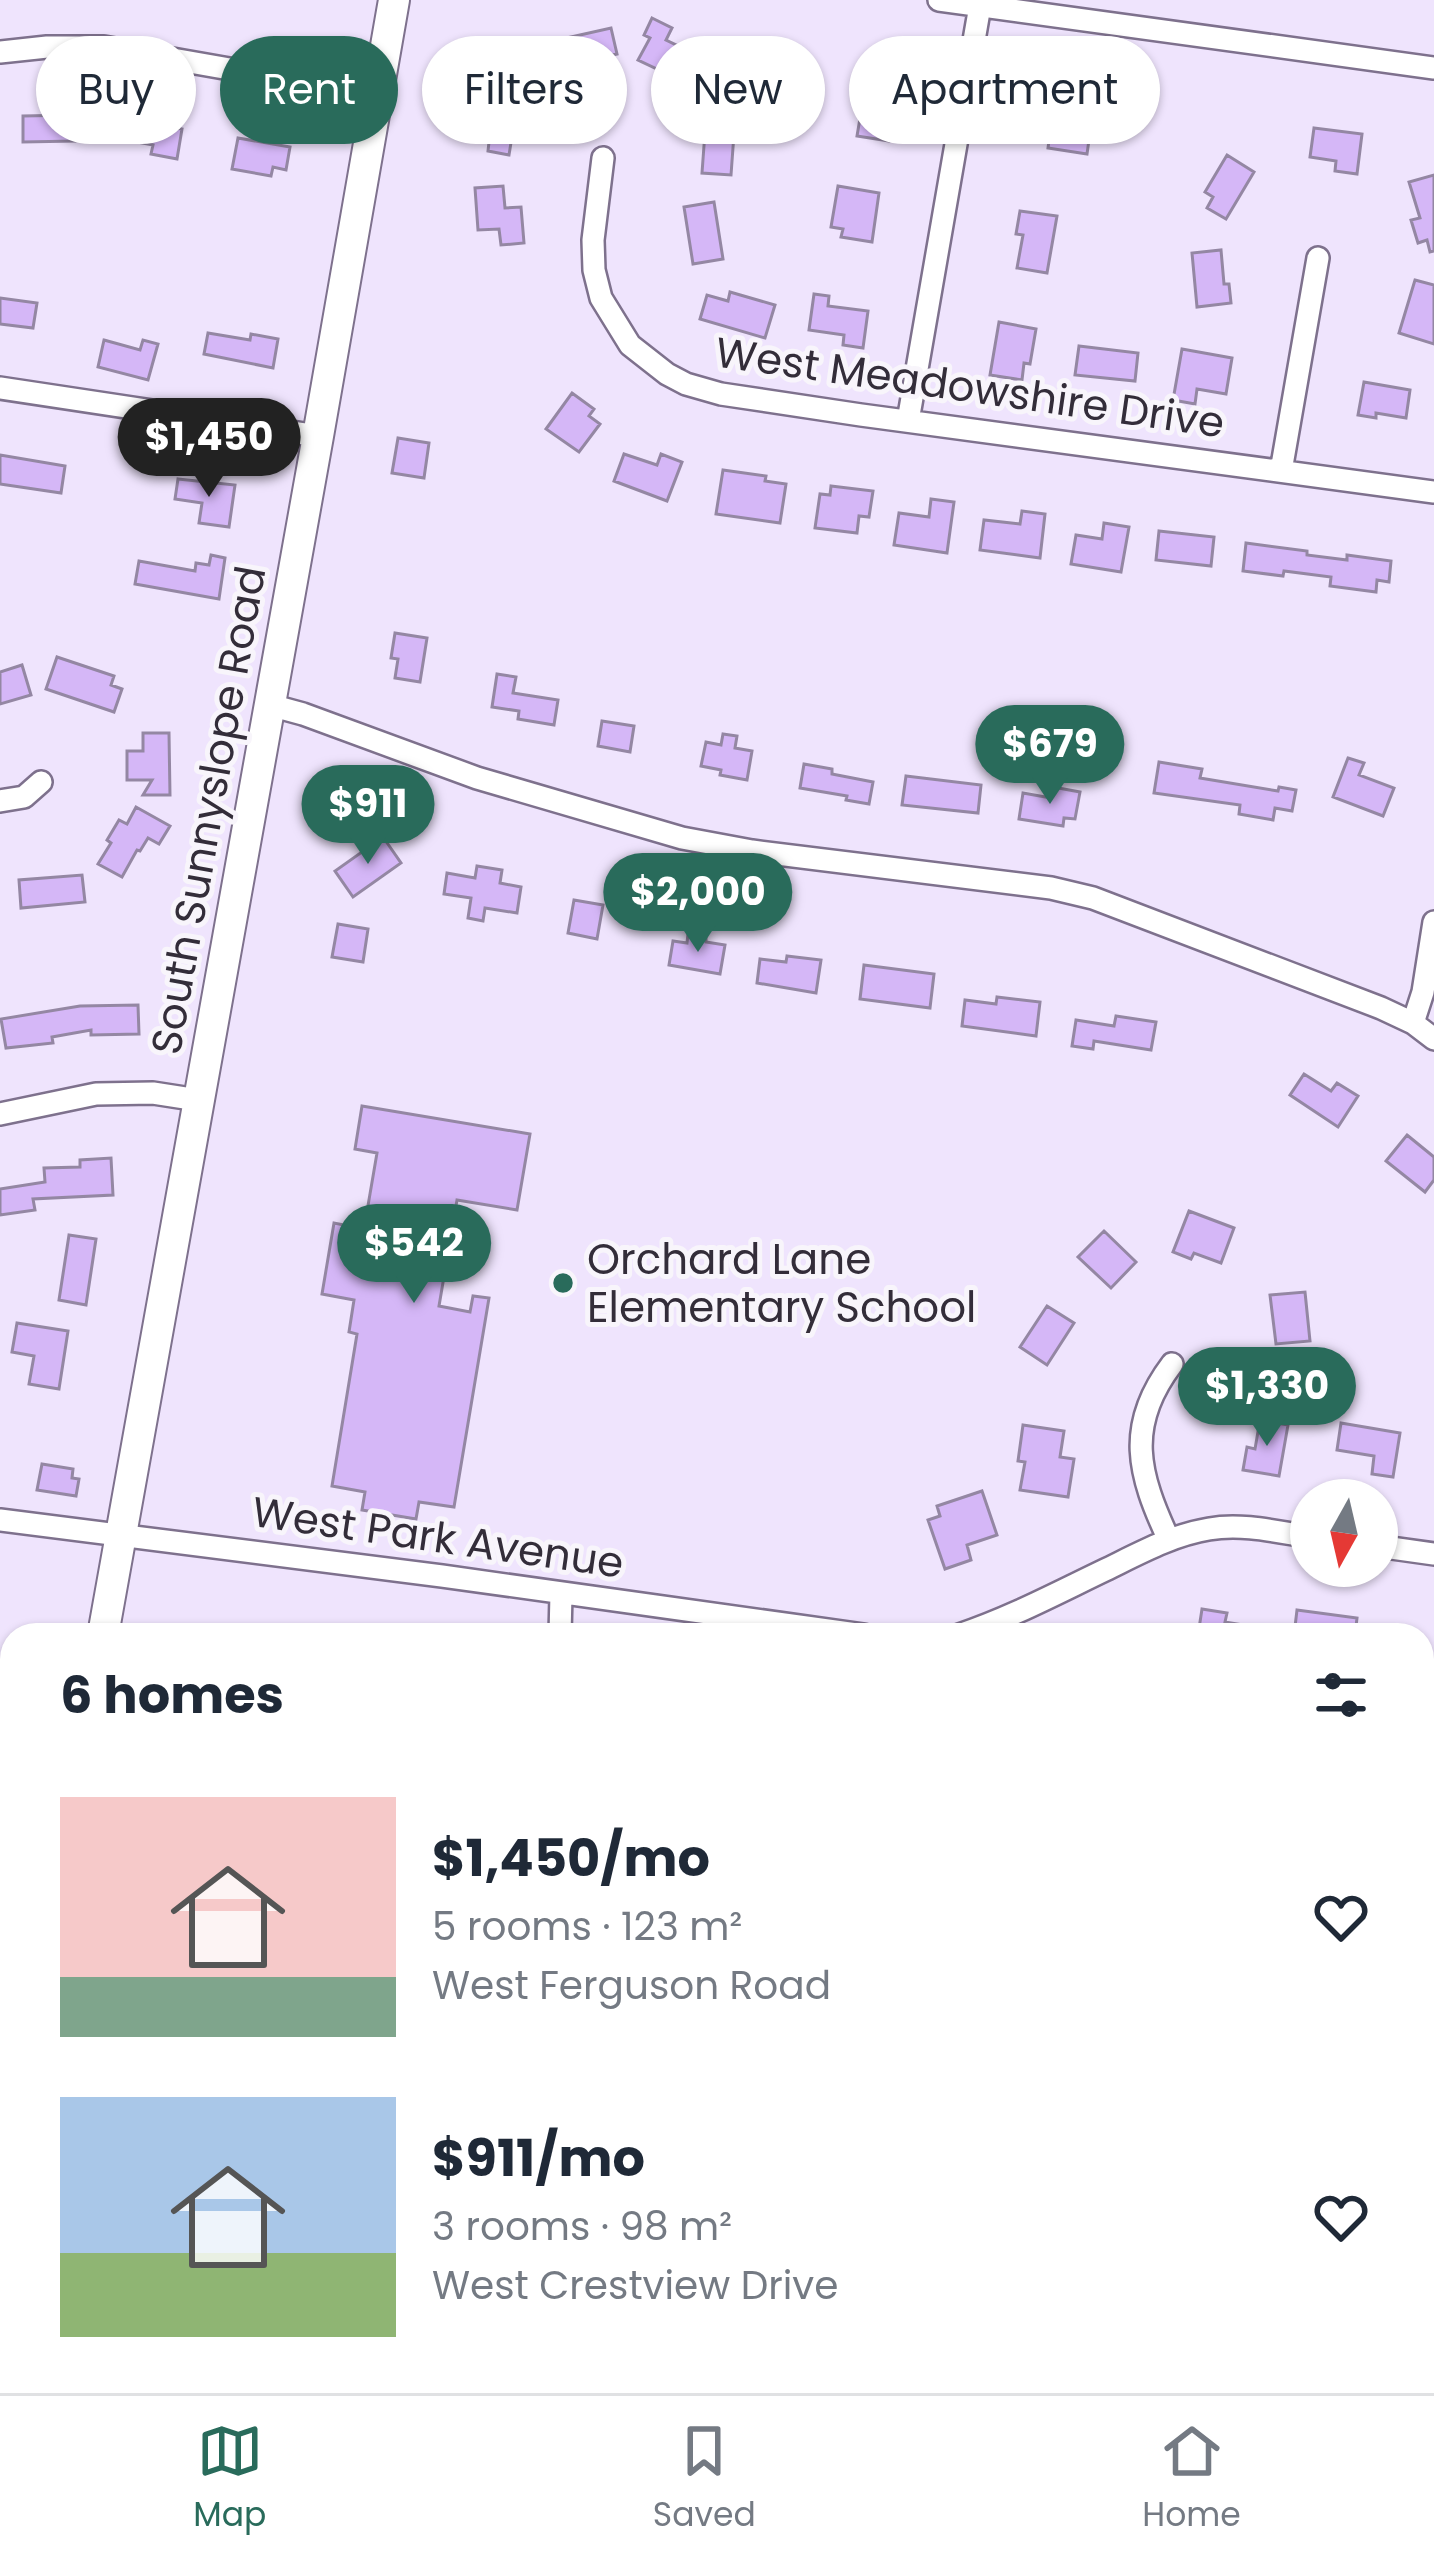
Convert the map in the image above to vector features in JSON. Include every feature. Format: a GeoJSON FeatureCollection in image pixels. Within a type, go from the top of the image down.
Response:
{"type":"FeatureCollection","features":[{"type":"Feature","properties":{"kind":"street","name":"South Sunnyslope Road"},"geometry":{"type":"LineString","coordinates":[[388,36],[394,0]]}},
{"type":"Feature","properties":{"kind":"street"},"geometry":{"type":"LineString","coordinates":[[939,0],[1434,68]]}},
{"type":"Feature","properties":{"kind":"street"},"geometry":{"type":"LineString","coordinates":[[908,421],[980,3]]}},
{"type":"Feature","properties":{"kind":"street"},"geometry":{"type":"LineString","coordinates":[[0,52],[104,47],[220,67]]}},
{"type":"Feature","properties":{"kind":"street","name":"South Sunnyslope Road"},"geometry":{"type":"LineString","coordinates":[[105,1623],[369,144]]}},
{"type":"Feature","properties":{"kind":"street","name":"West Meadowshire Drive"},"geometry":{"type":"LineString","coordinates":[[604,158],[595,210],[594,270],[606,309],[630,345],[667,374],[703,390],[1434,492]]}},
{"type":"Feature","properties":{"kind":"street"},"geometry":{"type":"LineString","coordinates":[[1281,471],[1318,258]]}},
{"type":"Feature","properties":{"kind":"street"},"geometry":{"type":"LineString","coordinates":[[0,388],[318,436]]}},
{"type":"Feature","properties":{"kind":"street"},"geometry":{"type":"LineString","coordinates":[[271,705],[477,778],[682,838],[1093,898],[1381,1008],[1434,1039]]}},
{"type":"Feature","properties":{"kind":"street"},"geometry":{"type":"LineString","coordinates":[[0,801],[24,797],[41,782]]}},
{"type":"Feature","properties":{"kind":"street"},"geometry":{"type":"LineString","coordinates":[[1413,1023],[1434,922]]}},
{"type":"Feature","properties":{"kind":"street"},"geometry":{"type":"LineString","coordinates":[[0,1114],[96,1094],[153,1093],[198,1100]]}},
{"type":"Feature","properties":{"kind":"street"},"geometry":{"type":"LineString","coordinates":[[1169,1540],[1154,1508],[1139,1447],[1148,1402],[1172,1364]]}},
{"type":"Feature","properties":{"kind":"street","name":"West Park Avenue"},"geometry":{"type":"LineString","coordinates":[[0,1520],[776,1623]]}},
{"type":"Feature","properties":{"kind":"street"},"geometry":{"type":"LineString","coordinates":[[988,1623],[1169,1540],[1213,1528],[1290,1534]]}},
{"type":"Feature","properties":{"kind":"street"},"geometry":{"type":"LineString","coordinates":[[1398,1549],[1434,1554]]}},
{"type":"Feature","properties":{"kind":"street"},"geometry":{"type":"LineString","coordinates":[[561,1623],[562,1594]]}},
{"type":"Feature","properties":{"kind":"building"},"geometry":{"type":"Polygon","coordinates":[[[652,18],[672,28],[668,36],[651,36],[651,66],[638,60],[650,38],[644,35],[652,18]]]}},
{"type":"Feature","properties":{"kind":"building"},"geometry":{"type":"Polygon","coordinates":[[[611,28],[613,36],[576,36],[611,28]]]}},
{"type":"Feature","properties":{"kind":"building"},"geometry":{"type":"Polygon","coordinates":[[[23,116],[36,116],[36,142],[23,142],[23,116]]]}},
{"type":"Feature","properties":{"kind":"building"},"geometry":{"type":"Polygon","coordinates":[[[1314,128],[1362,134],[1357,174],[1335,171],[1336,161],[1310,157],[1314,128]]]}},
{"type":"Feature","properties":{"kind":"building"},"geometry":{"type":"Polygon","coordinates":[[[148,144],[180,144],[177,159],[151,154],[153,145],[148,144]]]}},
{"type":"Feature","properties":{"kind":"building"},"geometry":{"type":"Polygon","coordinates":[[[237,144],[290,147],[286,170],[273,167],[271,176],[232,169],[237,144]]]}},
{"type":"Feature","properties":{"kind":"building"},"geometry":{"type":"Polygon","coordinates":[[[489,144],[511,144],[509,155],[488,151],[489,144]]]}},
{"type":"Feature","properties":{"kind":"building"},"geometry":{"type":"Polygon","coordinates":[[[704,144],[733,144],[731,175],[702,173],[704,144]]]}},
{"type":"Feature","properties":{"kind":"building"},"geometry":{"type":"Polygon","coordinates":[[[1049,144],[1088,144],[1087,154],[1048,148],[1049,144]]]}},
{"type":"Feature","properties":{"kind":"building"},"geometry":{"type":"Polygon","coordinates":[[[1227,155],[1254,172],[1226,219],[1207,208],[1213,197],[1205,192],[1227,155]]]}},
{"type":"Feature","properties":{"kind":"building"},"geometry":{"type":"Polygon","coordinates":[[[1434,175],[1434,251],[1430,252],[1427,240],[1418,243],[1411,220],[1420,218],[1409,182],[1434,175]]]}},
{"type":"Feature","properties":{"kind":"building"},"geometry":{"type":"Polygon","coordinates":[[[503,186],[505,208],[521,207],[524,243],[501,245],[499,229],[478,230],[475,188],[503,186]]]}},
{"type":"Feature","properties":{"kind":"building"},"geometry":{"type":"Polygon","coordinates":[[[838,186],[879,193],[872,242],[841,237],[843,229],[831,227],[838,186]]]}},
{"type":"Feature","properties":{"kind":"building"},"geometry":{"type":"Polygon","coordinates":[[[714,202],[723,259],[693,264],[684,207],[714,202]]]}},
{"type":"Feature","properties":{"kind":"building"},"geometry":{"type":"Polygon","coordinates":[[[1020,211],[1057,216],[1047,273],[1017,268],[1023,235],[1016,234],[1020,211]]]}},
{"type":"Feature","properties":{"kind":"building"},"geometry":{"type":"Polygon","coordinates":[[[1221,250],[1231,303],[1197,307],[1192,253],[1221,250]]]}},
{"type":"Feature","properties":{"kind":"building"},"geometry":{"type":"Polygon","coordinates":[[[1415,280],[1434,285],[1434,344],[1399,333],[1415,280]]]}},
{"type":"Feature","properties":{"kind":"building"},"geometry":{"type":"Polygon","coordinates":[[[730,292],[775,305],[765,338],[700,319],[707,295],[728,301],[730,292]]]}},
{"type":"Feature","properties":{"kind":"building"},"geometry":{"type":"Polygon","coordinates":[[[814,294],[829,296],[828,306],[868,311],[863,348],[843,345],[844,335],[809,330],[814,294]]]}},
{"type":"Feature","properties":{"kind":"building"},"geometry":{"type":"Polygon","coordinates":[[[0,298],[37,303],[33,328],[0,324],[0,298]]]}},
{"type":"Feature","properties":{"kind":"building"},"geometry":{"type":"Polygon","coordinates":[[[999,322],[1036,329],[1022,380],[990,375],[999,322]]]}},
{"type":"Feature","properties":{"kind":"building"},"geometry":{"type":"Polygon","coordinates":[[[208,333],[278,339],[273,368],[204,354],[208,333]]]}},
{"type":"Feature","properties":{"kind":"building"},"geometry":{"type":"Polygon","coordinates":[[[104,340],[140,350],[143,340],[158,344],[148,380],[98,367],[104,340]]]}},
{"type":"Feature","properties":{"kind":"building"},"geometry":{"type":"Polygon","coordinates":[[[1079,346],[1138,353],[1135,381],[1075,375],[1079,346]]]}},
{"type":"Feature","properties":{"kind":"building"},"geometry":{"type":"Polygon","coordinates":[[[1182,349],[1232,358],[1226,394],[1197,389],[1195,404],[1173,400],[1182,349]]]}},
{"type":"Feature","properties":{"kind":"building"},"geometry":{"type":"Polygon","coordinates":[[[1364,382],[1410,390],[1406,418],[1358,415],[1364,382]]]}},
{"type":"Feature","properties":{"kind":"building"},"geometry":{"type":"Polygon","coordinates":[[[572,393],[594,409],[589,416],[600,424],[579,452],[546,429],[572,393]]]}},
{"type":"Feature","properties":{"kind":"building"},"geometry":{"type":"Polygon","coordinates":[[[398,438],[429,443],[424,478],[392,473],[398,438]]]}},
{"type":"Feature","properties":{"kind":"building"},"geometry":{"type":"Polygon","coordinates":[[[624,454],[657,465],[661,454],[682,462],[667,501],[614,481],[624,454]]]}},
{"type":"Feature","properties":{"kind":"building"},"geometry":{"type":"Polygon","coordinates":[[[0,455],[65,466],[61,493],[0,484],[0,455]]]}},
{"type":"Feature","properties":{"kind":"building"},"geometry":{"type":"Polygon","coordinates":[[[723,470],[786,484],[780,523],[716,514],[723,470]]]}},
{"type":"Feature","properties":{"kind":"building"},"geometry":{"type":"Polygon","coordinates":[[[178,479],[235,485],[229,527],[199,523],[202,503],[175,499],[178,479]]]}},
{"type":"Feature","properties":{"kind":"building"},"geometry":{"type":"Polygon","coordinates":[[[831,486],[873,491],[869,517],[859,516],[857,533],[815,528],[820,494],[830,495],[831,486]]]}},
{"type":"Feature","properties":{"kind":"building"},"geometry":{"type":"Polygon","coordinates":[[[931,499],[954,502],[947,553],[894,545],[899,513],[929,517],[931,499]]]}},
{"type":"Feature","properties":{"kind":"building"},"geometry":{"type":"Polygon","coordinates":[[[1022,511],[1045,514],[1040,558],[980,550],[984,520],[1020,524],[1022,511]]]}},
{"type":"Feature","properties":{"kind":"building"},"geometry":{"type":"Polygon","coordinates":[[[1104,523],[1129,527],[1121,572],[1071,564],[1076,535],[1102,539],[1104,523]]]}},
{"type":"Feature","properties":{"kind":"building"},"geometry":{"type":"Polygon","coordinates":[[[1159,531],[1214,537],[1211,566],[1156,560],[1159,531]]]}},
{"type":"Feature","properties":{"kind":"building"},"geometry":{"type":"Polygon","coordinates":[[[1246,543],[1347,560],[1347,555],[1391,561],[1389,582],[1377,580],[1376,592],[1330,586],[1331,577],[1243,571],[1246,543]]]}},
{"type":"Feature","properties":{"kind":"building"},"geometry":{"type":"Polygon","coordinates":[[[211,555],[225,558],[219,599],[135,584],[139,561],[195,571],[196,563],[209,565],[211,555]]]}},
{"type":"Feature","properties":{"kind":"building"},"geometry":{"type":"Polygon","coordinates":[[[395,633],[427,638],[420,682],[395,678],[398,659],[391,658],[395,633]]]}},
{"type":"Feature","properties":{"kind":"building"},"geometry":{"type":"Polygon","coordinates":[[[57,657],[114,676],[111,685],[122,689],[114,712],[46,689],[57,657]]]}},
{"type":"Feature","properties":{"kind":"building"},"geometry":{"type":"Polygon","coordinates":[[[22,665],[31,695],[0,704],[0,672],[22,665]]]}},
{"type":"Feature","properties":{"kind":"building"},"geometry":{"type":"Polygon","coordinates":[[[497,674],[516,677],[513,693],[558,700],[554,725],[518,719],[519,711],[492,707],[497,674]]]}},
{"type":"Feature","properties":{"kind":"building"},"geometry":{"type":"Polygon","coordinates":[[[602,721],[634,726],[630,752],[598,746],[602,721]]]}},
{"type":"Feature","properties":{"kind":"building"},"geometry":{"type":"Polygon","coordinates":[[[143,733],[169,733],[170,795],[143,795],[152,780],[127,780],[127,751],[143,751],[143,733]]]}},
{"type":"Feature","properties":{"kind":"building"},"geometry":{"type":"Polygon","coordinates":[[[723,734],[737,736],[735,748],[752,751],[747,780],[701,766],[706,742],[721,745],[723,734]]]}},
{"type":"Feature","properties":{"kind":"building"},"geometry":{"type":"Polygon","coordinates":[[[1348,758],[1364,763],[1359,775],[1394,788],[1383,816],[1333,797],[1348,758]]]}},
{"type":"Feature","properties":{"kind":"building"},"geometry":{"type":"Polygon","coordinates":[[[1159,762],[1202,769],[1200,778],[1296,790],[1292,811],[1275,808],[1273,820],[1239,814],[1240,805],[1154,793],[1159,762]]]}},
{"type":"Feature","properties":{"kind":"building"},"geometry":{"type":"Polygon","coordinates":[[[804,764],[873,782],[869,804],[800,788],[804,764]]]}},
{"type":"Feature","properties":{"kind":"building"},"geometry":{"type":"Polygon","coordinates":[[[906,776],[981,785],[978,813],[902,805],[906,776]]]}},
{"type":"Feature","properties":{"kind":"building"},"geometry":{"type":"Polygon","coordinates":[[[1053,787],[1080,792],[1075,819],[1064,818],[1063,826],[1019,819],[1023,793],[1051,798],[1053,787]]]}},
{"type":"Feature","properties":{"kind":"building"},"geometry":{"type":"Polygon","coordinates":[[[136,807],[170,826],[159,844],[148,838],[122,877],[98,864],[119,820],[127,824],[136,807]]]}},
{"type":"Feature","properties":{"kind":"building"},"geometry":{"type":"Polygon","coordinates":[[[383,837],[401,863],[353,897],[335,871],[383,837]]]}},
{"type":"Feature","properties":{"kind":"building"},"geometry":{"type":"Polygon","coordinates":[[[477,866],[502,870],[500,883],[521,887],[517,913],[485,908],[483,921],[468,918],[471,898],[444,894],[447,873],[475,878],[477,866]]]}},
{"type":"Feature","properties":{"kind":"building"},"geometry":{"type":"Polygon","coordinates":[[[82,875],[85,902],[21,908],[19,880],[82,875]]]}},
{"type":"Feature","properties":{"kind":"building"},"geometry":{"type":"Polygon","coordinates":[[[574,900],[603,905],[597,939],[568,933],[574,900]]]}},
{"type":"Feature","properties":{"kind":"building"},"geometry":{"type":"Polygon","coordinates":[[[338,924],[368,929],[363,962],[332,957],[338,924]]]}},
{"type":"Feature","properties":{"kind":"building"},"geometry":{"type":"Polygon","coordinates":[[[688,934],[725,945],[720,974],[669,965],[673,941],[687,943],[688,934]]]}},
{"type":"Feature","properties":{"kind":"building"},"geometry":{"type":"Polygon","coordinates":[[[787,956],[821,960],[816,993],[757,983],[760,959],[786,962],[787,956]]]}},
{"type":"Feature","properties":{"kind":"building"},"geometry":{"type":"Polygon","coordinates":[[[864,965],[934,974],[930,1008],[860,999],[864,965]]]}},
{"type":"Feature","properties":{"kind":"building"},"geometry":{"type":"Polygon","coordinates":[[[997,997],[1040,1002],[1036,1036],[962,1026],[965,1000],[996,1004],[997,997]]]}},
{"type":"Feature","properties":{"kind":"building"},"geometry":{"type":"Polygon","coordinates":[[[138,1005],[139,1034],[91,1035],[91,1030],[52,1037],[53,1043],[6,1048],[1,1019],[80,1006],[138,1005]]]}},
{"type":"Feature","properties":{"kind":"building"},"geometry":{"type":"Polygon","coordinates":[[[1116,1016],[1156,1022],[1151,1050],[1094,1041],[1093,1049],[1072,1046],[1076,1020],[1114,1026],[1116,1016]]]}},
{"type":"Feature","properties":{"kind":"building"},"geometry":{"type":"Polygon","coordinates":[[[1304,1074],[1331,1091],[1337,1083],[1358,1096],[1338,1127],[1290,1095],[1304,1074]]]}},
{"type":"Feature","properties":{"kind":"building"},"geometry":{"type":"Polygon","coordinates":[[[362,1106],[530,1134],[517,1210],[457,1200],[439,1306],[470,1312],[473,1296],[489,1298],[454,1507],[419,1502],[416,1519],[362,1510],[365,1492],[332,1486],[357,1334],[349,1332],[354,1300],[322,1294],[334,1223],[364,1229],[377,1153],[355,1149],[362,1106]]]}},
{"type":"Feature","properties":{"kind":"building"},"geometry":{"type":"Polygon","coordinates":[[[1407,1135],[1434,1157],[1434,1180],[1425,1192],[1386,1161],[1407,1135]]]}},
{"type":"Feature","properties":{"kind":"building"},"geometry":{"type":"Polygon","coordinates":[[[111,1158],[113,1195],[33,1199],[35,1210],[0,1215],[0,1189],[45,1182],[44,1168],[80,1167],[80,1160],[111,1158]]]}},
{"type":"Feature","properties":{"kind":"building"},"geometry":{"type":"Polygon","coordinates":[[[1189,1211],[1234,1228],[1221,1263],[1194,1253],[1191,1259],[1173,1252],[1189,1211]]]}},
{"type":"Feature","properties":{"kind":"building"},"geometry":{"type":"Polygon","coordinates":[[[1104,1231],[1136,1262],[1111,1288],[1078,1257],[1104,1231]]]}},
{"type":"Feature","properties":{"kind":"building"},"geometry":{"type":"Polygon","coordinates":[[[69,1235],[96,1239],[86,1305],[59,1300],[69,1235]]]}},
{"type":"Feature","properties":{"kind":"building"},"geometry":{"type":"Polygon","coordinates":[[[1305,1292],[1310,1341],[1276,1344],[1270,1295],[1305,1292]]]}},
{"type":"Feature","properties":{"kind":"building"},"geometry":{"type":"Polygon","coordinates":[[[1047,1306],[1074,1323],[1047,1365],[1020,1347],[1047,1306]]]}},
{"type":"Feature","properties":{"kind":"building"},"geometry":{"type":"Polygon","coordinates":[[[17,1323],[68,1331],[59,1389],[29,1384],[34,1356],[12,1352],[17,1323]]]}},
{"type":"Feature","properties":{"kind":"building"},"geometry":{"type":"Polygon","coordinates":[[[1260,1420],[1288,1425],[1279,1476],[1243,1470],[1247,1447],[1255,1449],[1260,1420]]]}},
{"type":"Feature","properties":{"kind":"building"},"geometry":{"type":"Polygon","coordinates":[[[1341,1423],[1400,1433],[1393,1477],[1372,1474],[1374,1456],[1337,1450],[1341,1423]]]}},
{"type":"Feature","properties":{"kind":"building"},"geometry":{"type":"Polygon","coordinates":[[[1023,1425],[1064,1431],[1060,1457],[1074,1459],[1068,1497],[1020,1490],[1025,1462],[1018,1461],[1023,1425]]]}},
{"type":"Feature","properties":{"kind":"building"},"geometry":{"type":"Polygon","coordinates":[[[42,1464],[73,1469],[72,1478],[79,1479],[76,1496],[37,1490],[42,1464]]]}},
{"type":"Feature","properties":{"kind":"building"},"geometry":{"type":"Polygon","coordinates":[[[982,1491],[997,1535],[967,1545],[971,1560],[945,1569],[928,1520],[940,1516],[937,1506],[982,1491]]]}},
{"type":"Feature","properties":{"kind":"building"},"geometry":{"type":"Polygon","coordinates":[[[1202,1609],[1227,1613],[1225,1622],[1231,1623],[1200,1623],[1202,1609]]]}},
{"type":"Feature","properties":{"kind":"building"},"geometry":{"type":"Polygon","coordinates":[[[1297,1610],[1357,1618],[1356,1623],[1295,1623],[1297,1610]]]}},
{"type":"Feature","properties":{"kind":"place","name":"Orchard Lane Elementary School"},"geometry":{"type":"Point","coordinates":[563,1283]}}]}
